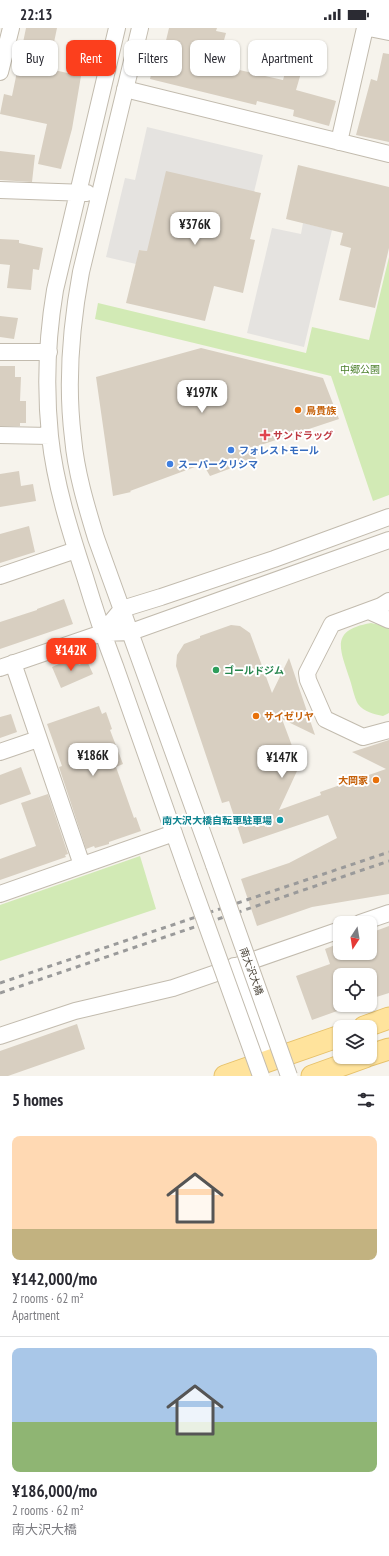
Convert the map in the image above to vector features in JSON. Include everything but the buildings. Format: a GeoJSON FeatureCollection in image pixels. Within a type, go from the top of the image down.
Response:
{"type":"FeatureCollection","features":[{"type":"Feature","properties":{"kind":"main road"},"geometry":{"type":"LineString","coordinates":[[377,1022],[389,1018]]}},
{"type":"Feature","properties":{"kind":"main road"},"geometry":{"type":"LineString","coordinates":[[224,1076],[265,1068],[333,1039]]}},
{"type":"Feature","properties":{"kind":"main road"},"geometry":{"type":"LineString","coordinates":[[377,1053],[389,1049]]}},
{"type":"Feature","properties":{"kind":"main road"},"geometry":{"type":"LineString","coordinates":[[312,1076],[345,1064]]}},
{"type":"Feature","properties":{"kind":"street"},"geometry":{"type":"LineString","coordinates":[[0,72],[11,28]]}},
{"type":"Feature","properties":{"kind":"street"},"geometry":{"type":"LineString","coordinates":[[117,28],[55,290],[49,333],[47,375],[50,436],[57,481],[76,550],[102,633],[189,876],[265,1068]]}},
{"type":"Feature","properties":{"kind":"street","name":"南大沢大橋"},"geometry":{"type":"LineString","coordinates":[[140,28],[75,303],[70,367],[72,438],[86,508],[290,1076]]}},
{"type":"Feature","properties":{"kind":"street"},"geometry":{"type":"LineString","coordinates":[[339,142],[366,28]]}},
{"type":"Feature","properties":{"kind":"street"},"geometry":{"type":"LineString","coordinates":[[369,28],[389,32]]}},
{"type":"Feature","properties":{"kind":"street"},"geometry":{"type":"LineString","coordinates":[[125,89],[389,154]]}},
{"type":"Feature","properties":{"kind":"street"},"geometry":{"type":"LineString","coordinates":[[0,190],[100,193]]}},
{"type":"Feature","properties":{"kind":"street"},"geometry":{"type":"LineString","coordinates":[[0,352],[49,352]]}},
{"type":"Feature","properties":{"kind":"street"},"geometry":{"type":"LineString","coordinates":[[0,435],[50,436]]}},
{"type":"Feature","properties":{"kind":"street"},"geometry":{"type":"LineString","coordinates":[[102,633],[122,609],[274,559],[389,518]]}},
{"type":"Feature","properties":{"kind":"street"},"geometry":{"type":"LineString","coordinates":[[82,865],[38,739],[6,666],[102,633],[131,632],[389,540]]}},
{"type":"Feature","properties":{"kind":"street"},"geometry":{"type":"LineString","coordinates":[[0,576],[76,550]]}},
{"type":"Feature","properties":{"kind":"street"},"geometry":{"type":"LineString","coordinates":[[389,601],[369,611],[332,624],[306,673],[325,719],[363,737],[389,730]]}},
{"type":"Feature","properties":{"kind":"street"},"geometry":{"type":"LineString","coordinates":[[369,611],[389,620]]}},
{"type":"Feature","properties":{"kind":"street"},"geometry":{"type":"LineString","coordinates":[[0,752],[38,739]]}},
{"type":"Feature","properties":{"kind":"street"},"geometry":{"type":"LineString","coordinates":[[0,894],[174,833]]}},
{"type":"Feature","properties":{"kind":"street"},"geometry":{"type":"LineString","coordinates":[[377,917],[389,913]]}},
{"type":"Feature","properties":{"kind":"street"},"geometry":{"type":"LineString","coordinates":[[0,1036],[75,1011],[173,988],[333,932]]}},
{"type":"Feature","properties":{"kind":"street"},"geometry":{"type":"LineString","coordinates":[[234,966],[265,1068]]}},
{"type":"Feature","properties":{"kind":"green space","name":"中郷公園"},"geometry":{"type":"Polygon","coordinates":[[[389,257],[389,495],[373,501],[331,376],[95,319],[98,303],[306,353],[312,327],[369,340],[389,257]]]}},
{"type":"Feature","properties":{"kind":"green space"},"geometry":{"type":"Polygon","coordinates":[[[371,623],[389,627],[389,713],[383,716],[366,711],[358,704],[341,649],[341,641],[349,630],[371,623]]]}},
{"type":"Feature","properties":{"kind":"green space"},"geometry":{"type":"Polygon","coordinates":[[[140,856],[156,909],[0,961],[0,905],[140,856]]]}},
{"type":"Feature","properties":{"kind":"shaded area"},"geometry":{"type":"Polygon","coordinates":[[[147,127],[263,155],[254,192],[147,251],[139,250],[136,264],[106,257],[125,178],[135,180],[147,127]]]}},
{"type":"Feature","properties":{"kind":"shaded area"},"geometry":{"type":"Polygon","coordinates":[[[303,223],[332,230],[304,347],[247,333],[272,228],[301,234],[303,223]]]}},
{"type":"Feature","properties":{"kind":"railway"},"geometry":{"type":"LineString","coordinates":[[0,983],[389,852]]}},
{"type":"Feature","properties":{"kind":"railway"},"geometry":{"type":"LineString","coordinates":[[0,993],[389,861]]}},
{"type":"Feature","properties":{"kind":"place","name":"鳥貴族"},"geometry":{"type":"Point","coordinates":[298,410]}},
{"type":"Feature","properties":{"kind":"place","name":"サンドラッグ"},"geometry":{"type":"Point","coordinates":[265,435]}},
{"type":"Feature","properties":{"kind":"place","name":"フォレストモール"},"geometry":{"type":"Point","coordinates":[231,450]}},
{"type":"Feature","properties":{"kind":"place","name":"スーパークリシマ"},"geometry":{"type":"Point","coordinates":[170,464]}},
{"type":"Feature","properties":{"kind":"place","name":"ゴールドジム"},"geometry":{"type":"Point","coordinates":[216,670]}},
{"type":"Feature","properties":{"kind":"place","name":"サイゼリヤ"},"geometry":{"type":"Point","coordinates":[256,716]}},
{"type":"Feature","properties":{"kind":"place","name":"大岡家"},"geometry":{"type":"Point","coordinates":[376,780]}},
{"type":"Feature","properties":{"kind":"place","name":"南大沢大橋自転車駐車場"},"geometry":{"type":"Point","coordinates":[280,820]}}]}
